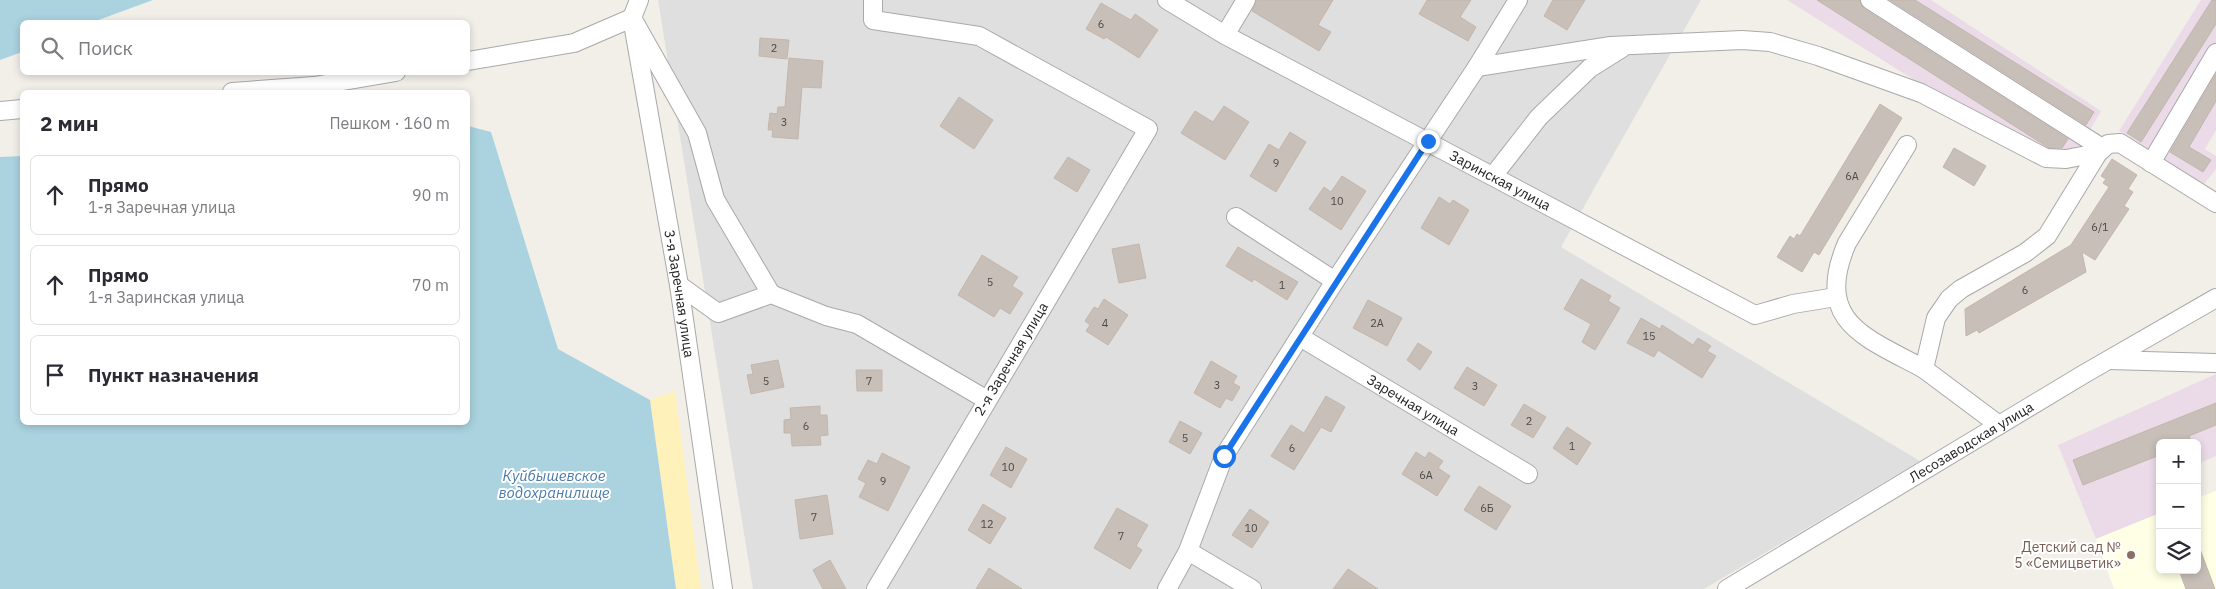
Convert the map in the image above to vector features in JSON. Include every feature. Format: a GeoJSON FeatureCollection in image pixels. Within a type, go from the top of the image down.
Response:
{"type":"FeatureCollection","features":[{"type":"Feature","properties":{"kind":"street"},"geometry":{"type":"LineString","coordinates":[[470,61],[574,43],[632,18],[639,0]]}},
{"type":"Feature","properties":{"kind":"street","name":"2-я Заречная улица"},"geometry":{"type":"LineString","coordinates":[[873,0],[873,20],[980,36],[1148,129],[876,589]]}},
{"type":"Feature","properties":{"kind":"street","name":"Заринская улица"},"geometry":{"type":"LineString","coordinates":[[1167,0],[1226,35],[1755,315],[1794,304],[1836,297]]}},
{"type":"Feature","properties":{"kind":"street"},"geometry":{"type":"LineString","coordinates":[[1226,35],[1246,0]]}},
{"type":"Feature","properties":{"kind":"street"},"geometry":{"type":"LineString","coordinates":[[1167,589],[1188,551],[1224,456],[1335,281],[1477,67],[1518,0]]}},
{"type":"Feature","properties":{"kind":"street"},"geometry":{"type":"LineString","coordinates":[[1870,0],[2100,150]]}},
{"type":"Feature","properties":{"kind":"street"},"geometry":{"type":"LineString","coordinates":[[632,18],[697,133],[715,199],[771,294],[826,316],[857,324],[987,400]]}},
{"type":"Feature","properties":{"kind":"street","name":"3-я Заречная улица"},"geometry":{"type":"LineString","coordinates":[[632,18],[679,286],[723,589]]}},
{"type":"Feature","properties":{"kind":"street"},"geometry":{"type":"LineString","coordinates":[[1477,67],[1627,45],[1742,40],[1770,42],[1818,56],[1922,93],[2046,158],[2066,159],[2100,150],[2113,142],[2120,143],[2216,203]]}},
{"type":"Feature","properties":{"kind":"street"},"geometry":{"type":"LineString","coordinates":[[1494,176],[1539,117],[1590,68],[1627,45]]}},
{"type":"Feature","properties":{"kind":"street"},"geometry":{"type":"LineString","coordinates":[[2151,163],[2216,53]]}},
{"type":"Feature","properties":{"kind":"street"},"geometry":{"type":"LineString","coordinates":[[259,90],[314,86],[378,75]]}},
{"type":"Feature","properties":{"kind":"street"},"geometry":{"type":"LineString","coordinates":[[0,111],[20,109]]}},
{"type":"Feature","properties":{"kind":"street"},"geometry":{"type":"LineString","coordinates":[[1907,145],[1847,243],[1841,258],[1836,297],[1840,311],[1849,324],[1870,340],[1924,369],[1999,425]]}},
{"type":"Feature","properties":{"kind":"street"},"geometry":{"type":"LineString","coordinates":[[1924,369],[1936,318],[1949,299],[1961,289],[2025,253],[2048,236],[2100,150]]}},
{"type":"Feature","properties":{"kind":"street"},"geometry":{"type":"LineString","coordinates":[[1236,218],[1335,281]]}},
{"type":"Feature","properties":{"kind":"street"},"geometry":{"type":"LineString","coordinates":[[679,286],[718,314],[771,294]]}},
{"type":"Feature","properties":{"kind":"street","name":"Лесозаводская улица"},"geometry":{"type":"LineString","coordinates":[[1727,589],[1999,425],[2216,298]]}},
{"type":"Feature","properties":{"kind":"street","name":"Заречная улица"},"geometry":{"type":"LineString","coordinates":[[1300,337],[1528,474]]}},
{"type":"Feature","properties":{"kind":"street"},"geometry":{"type":"LineString","coordinates":[[2109,360],[2216,363]]}},
{"type":"Feature","properties":{"kind":"street"},"geometry":{"type":"LineString","coordinates":[[1188,551],[1252,589]]}},
{"type":"Feature","properties":{"kind":"shaded area"},"geometry":{"type":"Polygon","coordinates":[[[658,0],[1701,0],[1561,247],[1920,461],[1704,589],[753,589],[658,0]]]}},
{"type":"Feature","properties":{"kind":"shaded area"},"geometry":{"type":"Polygon","coordinates":[[[1787,0],[1931,0],[2101,111],[2073,160],[2051,166],[1787,0]]]}},
{"type":"Feature","properties":{"kind":"shaded area"},"geometry":{"type":"Polygon","coordinates":[[[2201,0],[2216,0],[2216,130],[2205,149],[2216,156],[2216,169],[2204,184],[2119,131],[2201,0]]]}},
{"type":"Feature","properties":{"kind":"shaded area"},"geometry":{"type":"Polygon","coordinates":[[[2216,374],[2216,456],[2201,462],[2201,439],[2156,439],[2156,515],[2096,539],[2058,445],[2216,374]]]}},
{"type":"Feature","properties":{"kind":"shaded area","name":"Детский сад № 5 «Семицветик»"},"geometry":{"type":"Polygon","coordinates":[[[2216,491],[2216,589],[2114,589],[2096,539],[2156,515],[2156,574],[2201,574],[2201,497],[2216,491]]]}},
{"type":"Feature","properties":{"kind":"sand"},"geometry":{"type":"Polygon","coordinates":[[[675,391],[701,589],[676,589],[650,400],[675,391]]]}},
{"type":"Feature","properties":{"kind":"water"},"geometry":{"type":"Polygon","coordinates":[[[0,0],[153,0],[98,20],[20,20],[20,53],[0,60],[0,0]]]}},
{"type":"Feature","properties":{"kind":"water","name":"Куйбышевское водохранилище"},"geometry":{"type":"Polygon","coordinates":[[[470,127],[491,132],[558,349],[650,400],[676,589],[0,589],[0,157],[20,156],[20,425],[470,425],[470,127]]]}},
{"type":"Feature","properties":{"kind":"building"},"geometry":{"type":"Polygon","coordinates":[[[1257,0],[1333,0],[1318,25],[1331,32],[1319,51],[1252,11],[1257,0]]]}},
{"type":"Feature","properties":{"kind":"building"},"geometry":{"type":"Polygon","coordinates":[[[1427,0],[1471,0],[1460,17],[1476,27],[1468,41],[1419,14],[1427,0]]]}},
{"type":"Feature","properties":{"kind":"building"},"geometry":{"type":"Polygon","coordinates":[[[1553,0],[1585,0],[1567,30],[1544,16],[1553,0]]]}},
{"type":"Feature","properties":{"kind":"building"},"geometry":{"type":"Polygon","coordinates":[[[1817,0],[1859,0],[1864,9],[2068,139],[2062,148],[2049,148],[1817,0]]]}},
{"type":"Feature","properties":{"kind":"building"},"geometry":{"type":"Polygon","coordinates":[[[1890,0],[1915,0],[2094,112],[2086,125],[1890,0]]]}},
{"type":"Feature","properties":{"kind":"building"},"geometry":{"type":"Polygon","coordinates":[[[2212,0],[2216,0],[2216,24],[2141,142],[2127,133],[2212,0]]]}},
{"type":"Feature","properties":{"kind":"building"},"geometry":{"type":"Polygon","coordinates":[[[1101,3],[1131,20],[1135,14],[1158,30],[1139,58],[1106,37],[1104,39],[1086,29],[1101,3]]]}},
{"type":"Feature","properties":{"kind":"building"},"geometry":{"type":"Polygon","coordinates":[[[760,38],[789,40],[787,59],[759,56],[760,38]]]}},
{"type":"Feature","properties":{"kind":"building"},"geometry":{"type":"Polygon","coordinates":[[[789,58],[823,61],[821,88],[802,87],[798,139],[772,137],[773,130],[768,130],[770,113],[777,114],[778,107],[785,107],[789,58]]]}},
{"type":"Feature","properties":{"kind":"building"},"geometry":{"type":"Polygon","coordinates":[[[2216,74],[2216,101],[2189,147],[2211,160],[2203,172],[2170,152],[2216,74]]]}},
{"type":"Feature","properties":{"kind":"building"},"geometry":{"type":"Polygon","coordinates":[[[959,97],[993,120],[974,149],[940,126],[959,97]]]}},
{"type":"Feature","properties":{"kind":"building"},"geometry":{"type":"Polygon","coordinates":[[[1880,104],[1902,118],[1819,255],[1814,252],[1802,272],[1777,257],[1790,236],[1794,239],[1797,234],[1800,236],[1880,104]]]}},
{"type":"Feature","properties":{"kind":"building"},"geometry":{"type":"Polygon","coordinates":[[[1224,106],[1249,122],[1225,160],[1181,133],[1195,111],[1213,122],[1224,106]]]}},
{"type":"Feature","properties":{"kind":"building"},"geometry":{"type":"Polygon","coordinates":[[[1290,132],[1306,142],[1276,192],[1250,176],[1269,144],[1279,150],[1290,132]]]}},
{"type":"Feature","properties":{"kind":"building"},"geometry":{"type":"Polygon","coordinates":[[[1954,148],[1986,166],[1974,186],[1943,167],[1954,148]]]}},
{"type":"Feature","properties":{"kind":"building"},"geometry":{"type":"Polygon","coordinates":[[[1068,157],[1090,170],[1077,192],[1054,178],[1068,157]]]}},
{"type":"Feature","properties":{"kind":"building"},"geometry":{"type":"Polygon","coordinates":[[[2112,159],[2137,175],[2128,189],[2133,192],[2124,206],[2129,209],[2095,260],[2082,252],[2086,272],[1979,333],[1977,330],[1966,336],[1965,309],[2071,245],[2109,187],[2103,183],[2106,179],[2101,176],[2112,159]]]}},
{"type":"Feature","properties":{"kind":"building"},"geometry":{"type":"Polygon","coordinates":[[[1342,176],[1366,191],[1341,230],[1309,209],[1324,187],[1331,192],[1342,176]]]}},
{"type":"Feature","properties":{"kind":"building"},"geometry":{"type":"Polygon","coordinates":[[[1439,197],[1450,204],[1453,200],[1469,210],[1449,245],[1421,228],[1439,197]]]}},
{"type":"Feature","properties":{"kind":"building"},"geometry":{"type":"Polygon","coordinates":[[[1139,244],[1146,278],[1119,283],[1112,249],[1139,244]]]}},
{"type":"Feature","properties":{"kind":"building"},"geometry":{"type":"Polygon","coordinates":[[[1238,247],[1298,282],[1287,300],[1254,279],[1252,282],[1226,266],[1238,247]]]}},
{"type":"Feature","properties":{"kind":"building"},"geometry":{"type":"Polygon","coordinates":[[[982,255],[1018,277],[1012,286],[1023,293],[1010,314],[1000,308],[994,317],[958,295],[982,255]]]}},
{"type":"Feature","properties":{"kind":"building"},"geometry":{"type":"Polygon","coordinates":[[[1581,279],[1611,296],[1608,301],[1620,308],[1595,350],[1582,342],[1591,324],[1564,309],[1581,279]]]}},
{"type":"Feature","properties":{"kind":"building"},"geometry":{"type":"Polygon","coordinates":[[[1104,299],[1128,315],[1108,345],[1086,331],[1090,325],[1085,321],[1094,307],[1098,309],[1104,299]]]}},
{"type":"Feature","properties":{"kind":"building"},"geometry":{"type":"Polygon","coordinates":[[[1368,300],[1402,318],[1387,346],[1353,328],[1368,300]]]}},
{"type":"Feature","properties":{"kind":"building"},"geometry":{"type":"Polygon","coordinates":[[[1641,318],[1660,329],[1662,325],[1693,345],[1698,338],[1711,346],[1707,351],[1716,356],[1702,378],[1658,350],[1654,357],[1627,343],[1641,318]]]}},
{"type":"Feature","properties":{"kind":"building"},"geometry":{"type":"Polygon","coordinates":[[[1418,343],[1432,352],[1420,370],[1407,360],[1418,343]]]}},
{"type":"Feature","properties":{"kind":"building"},"geometry":{"type":"Polygon","coordinates":[[[778,360],[784,387],[751,394],[747,375],[753,374],[751,365],[778,360]]]}},
{"type":"Feature","properties":{"kind":"building"},"geometry":{"type":"Polygon","coordinates":[[[1211,361],[1237,376],[1233,383],[1240,387],[1232,401],[1226,398],[1220,408],[1194,393],[1211,361]]]}},
{"type":"Feature","properties":{"kind":"building"},"geometry":{"type":"Polygon","coordinates":[[[1467,367],[1497,385],[1484,406],[1454,388],[1467,367]]]}},
{"type":"Feature","properties":{"kind":"building"},"geometry":{"type":"Polygon","coordinates":[[[856,370],[882,370],[882,391],[857,391],[856,370]]]}},
{"type":"Feature","properties":{"kind":"building"},"geometry":{"type":"Polygon","coordinates":[[[1326,396],[1345,407],[1331,432],[1321,427],[1294,470],[1271,456],[1291,425],[1304,433],[1326,396]]]}},
{"type":"Feature","properties":{"kind":"building"},"geometry":{"type":"Polygon","coordinates":[[[2216,403],[2216,425],[2189,436],[2190,439],[2156,439],[2156,457],[2083,485],[2073,460],[2216,403]]]}},
{"type":"Feature","properties":{"kind":"building"},"geometry":{"type":"Polygon","coordinates":[[[1524,404],[1546,417],[1533,438],[1511,425],[1524,404]]]}},
{"type":"Feature","properties":{"kind":"building"},"geometry":{"type":"Polygon","coordinates":[[[820,406],[820,415],[827,415],[828,435],[820,436],[821,445],[792,446],[791,433],[784,433],[784,420],[791,419],[790,408],[820,406]]]}},
{"type":"Feature","properties":{"kind":"building"},"geometry":{"type":"Polygon","coordinates":[[[1180,421],[1202,433],[1190,454],[1169,442],[1180,421]]]}},
{"type":"Feature","properties":{"kind":"building"},"geometry":{"type":"Polygon","coordinates":[[[1567,427],[1591,443],[1577,465],[1553,448],[1567,427]]]}},
{"type":"Feature","properties":{"kind":"building"},"geometry":{"type":"Polygon","coordinates":[[[1006,447],[1027,459],[1011,488],[990,475],[1006,447]]]}},
{"type":"Feature","properties":{"kind":"building"},"geometry":{"type":"Polygon","coordinates":[[[1416,452],[1425,458],[1429,452],[1443,461],[1438,468],[1450,476],[1437,496],[1402,474],[1416,452]]]}},
{"type":"Feature","properties":{"kind":"building"},"geometry":{"type":"Polygon","coordinates":[[[882,453],[910,467],[888,511],[859,497],[866,483],[858,479],[868,460],[877,464],[882,453]]]}},
{"type":"Feature","properties":{"kind":"building"},"geometry":{"type":"Polygon","coordinates":[[[1479,486],[1511,506],[1496,530],[1464,510],[1479,486]]]}},
{"type":"Feature","properties":{"kind":"building"},"geometry":{"type":"Polygon","coordinates":[[[827,495],[833,534],[800,539],[795,500],[827,495]]]}},
{"type":"Feature","properties":{"kind":"building"},"geometry":{"type":"Polygon","coordinates":[[[983,504],[1006,518],[990,544],[968,530],[983,504]]]}},
{"type":"Feature","properties":{"kind":"building"},"geometry":{"type":"Polygon","coordinates":[[[1117,508],[1148,525],[1136,546],[1142,550],[1130,569],[1094,548],[1117,508]]]}},
{"type":"Feature","properties":{"kind":"building"},"geometry":{"type":"Polygon","coordinates":[[[1250,509],[1269,522],[1252,548],[1232,535],[1250,509]]]}},
{"type":"Feature","properties":{"kind":"building"},"geometry":{"type":"Polygon","coordinates":[[[2201,552],[2215,589],[2186,589],[2180,574],[2201,574],[2201,552]]]}},
{"type":"Feature","properties":{"kind":"building"},"geometry":{"type":"Polygon","coordinates":[[[830,560],[846,589],[823,589],[813,570],[830,560]]]}},
{"type":"Feature","properties":{"kind":"building"},"geometry":{"type":"Polygon","coordinates":[[[989,568],[1022,589],[976,589],[989,568]]]}},
{"type":"Feature","properties":{"kind":"building"},"geometry":{"type":"Polygon","coordinates":[[[1348,569],[1378,589],[1333,589],[1348,569]]]}},
{"type":"Feature","properties":{"kind":"place","name":"Детский сад № 5 «Семицветик»"},"geometry":{"type":"Point","coordinates":[2131,555]}},
{"type":"Feature","properties":{"kind":"route"},"geometry":{"type":"LineString","coordinates":[[1224,456],[1335,281],[1428,141]]}}]}
